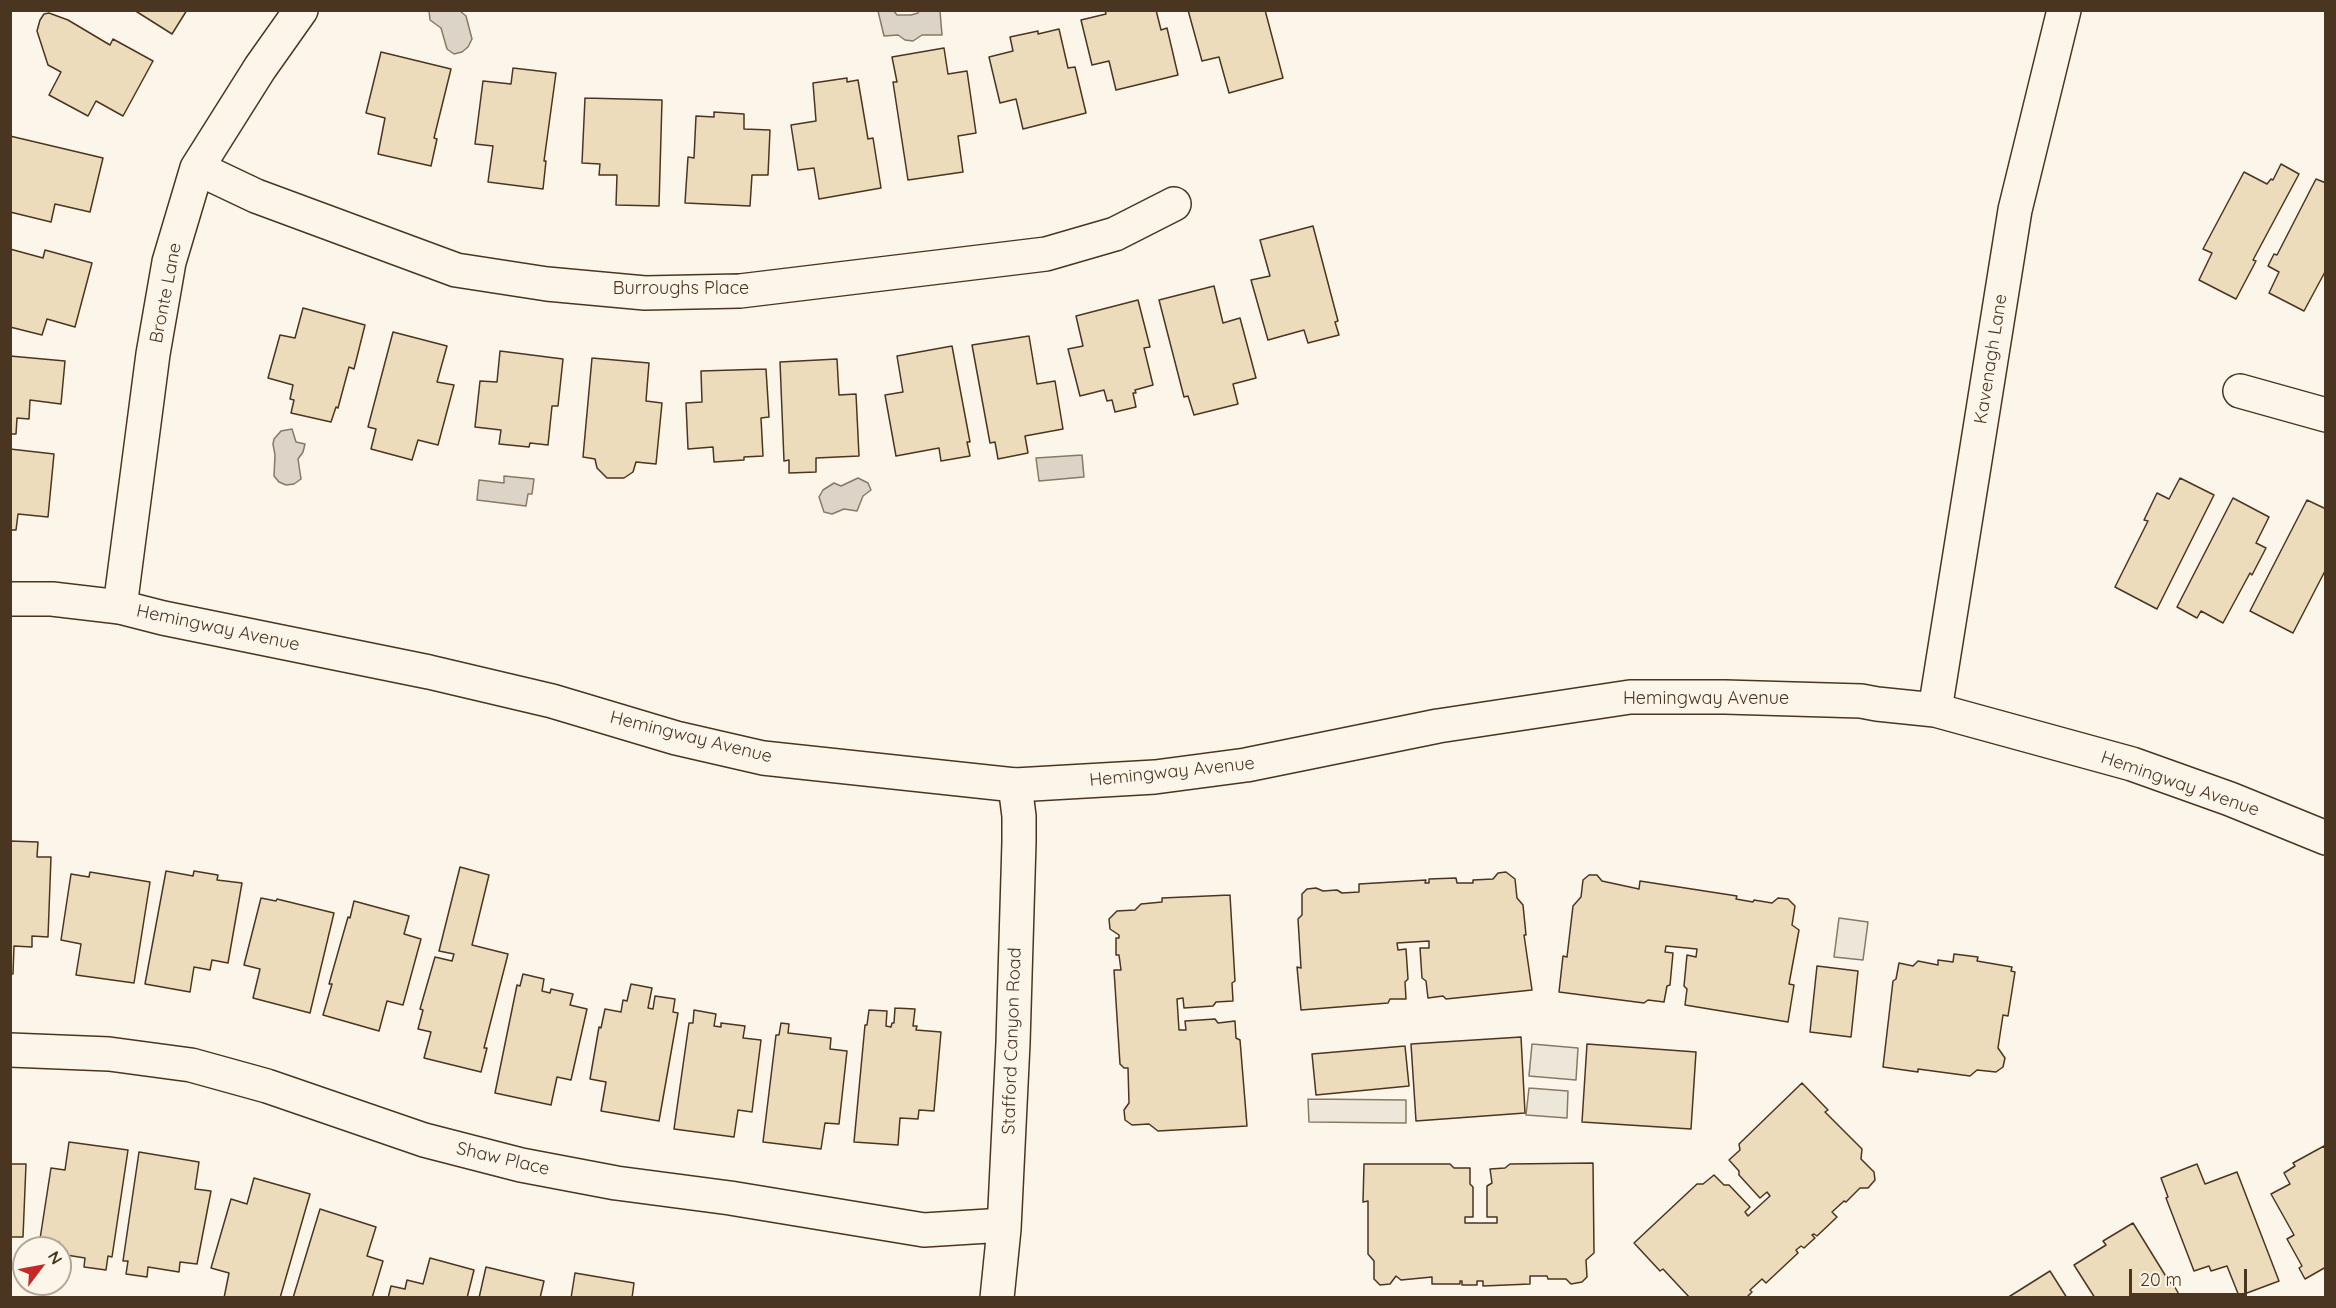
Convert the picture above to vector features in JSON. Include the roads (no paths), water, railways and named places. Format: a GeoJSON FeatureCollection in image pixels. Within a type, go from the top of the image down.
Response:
{"type":"FeatureCollection","features":[{"type":"Feature","properties":{"kind":"street","name":"Bronte Lane"},"geometry":{"type":"LineString","coordinates":[[120,607],[153,354],[169,262],[197,168],[260,68],[301,10]]}},
{"type":"Feature","properties":{"kind":"street","name":"Kavenagh Lane"},"geometry":{"type":"LineString","coordinates":[[1935,710],[2015,210],[2064,10]]}},
{"type":"Feature","properties":{"kind":"street","name":"Burroughs Place"},"geometry":{"type":"LineString","coordinates":[[197,168],[256,196],[456,270],[547,284],[645,293],[740,291],[1046,254],[1115,234],[1174,204]]}},
{"type":"Feature","properties":{"kind":"street"},"geometry":{"type":"LineString","coordinates":[[2240,391],[2325,416]]}},
{"type":"Feature","properties":{"kind":"street","name":"Hemingway Avenue"},"geometry":{"type":"LineString","coordinates":[[10,599],[52,599],[120,607],[163,618],[429,672],[552,701],[676,738],[763,758],[1015,785],[1155,777],[1235,766],[1438,726],[1630,697],[1861,700],[1877,704],[1935,710],[2132,764],[2325,838]]}},
{"type":"Feature","properties":{"kind":"street","name":"Stafford Canyon Road"},"geometry":{"type":"LineString","coordinates":[[997,1298],[1004,1225],[1019,842],[1019,816],[1015,785]]}},
{"type":"Feature","properties":{"kind":"street","name":"Shaw Place"},"geometry":{"type":"LineString","coordinates":[[10,1050],[109,1054],[191,1065],[267,1086],[424,1140],[521,1165],[616,1183],[730,1198],[924,1230],[1004,1225]]}}]}
